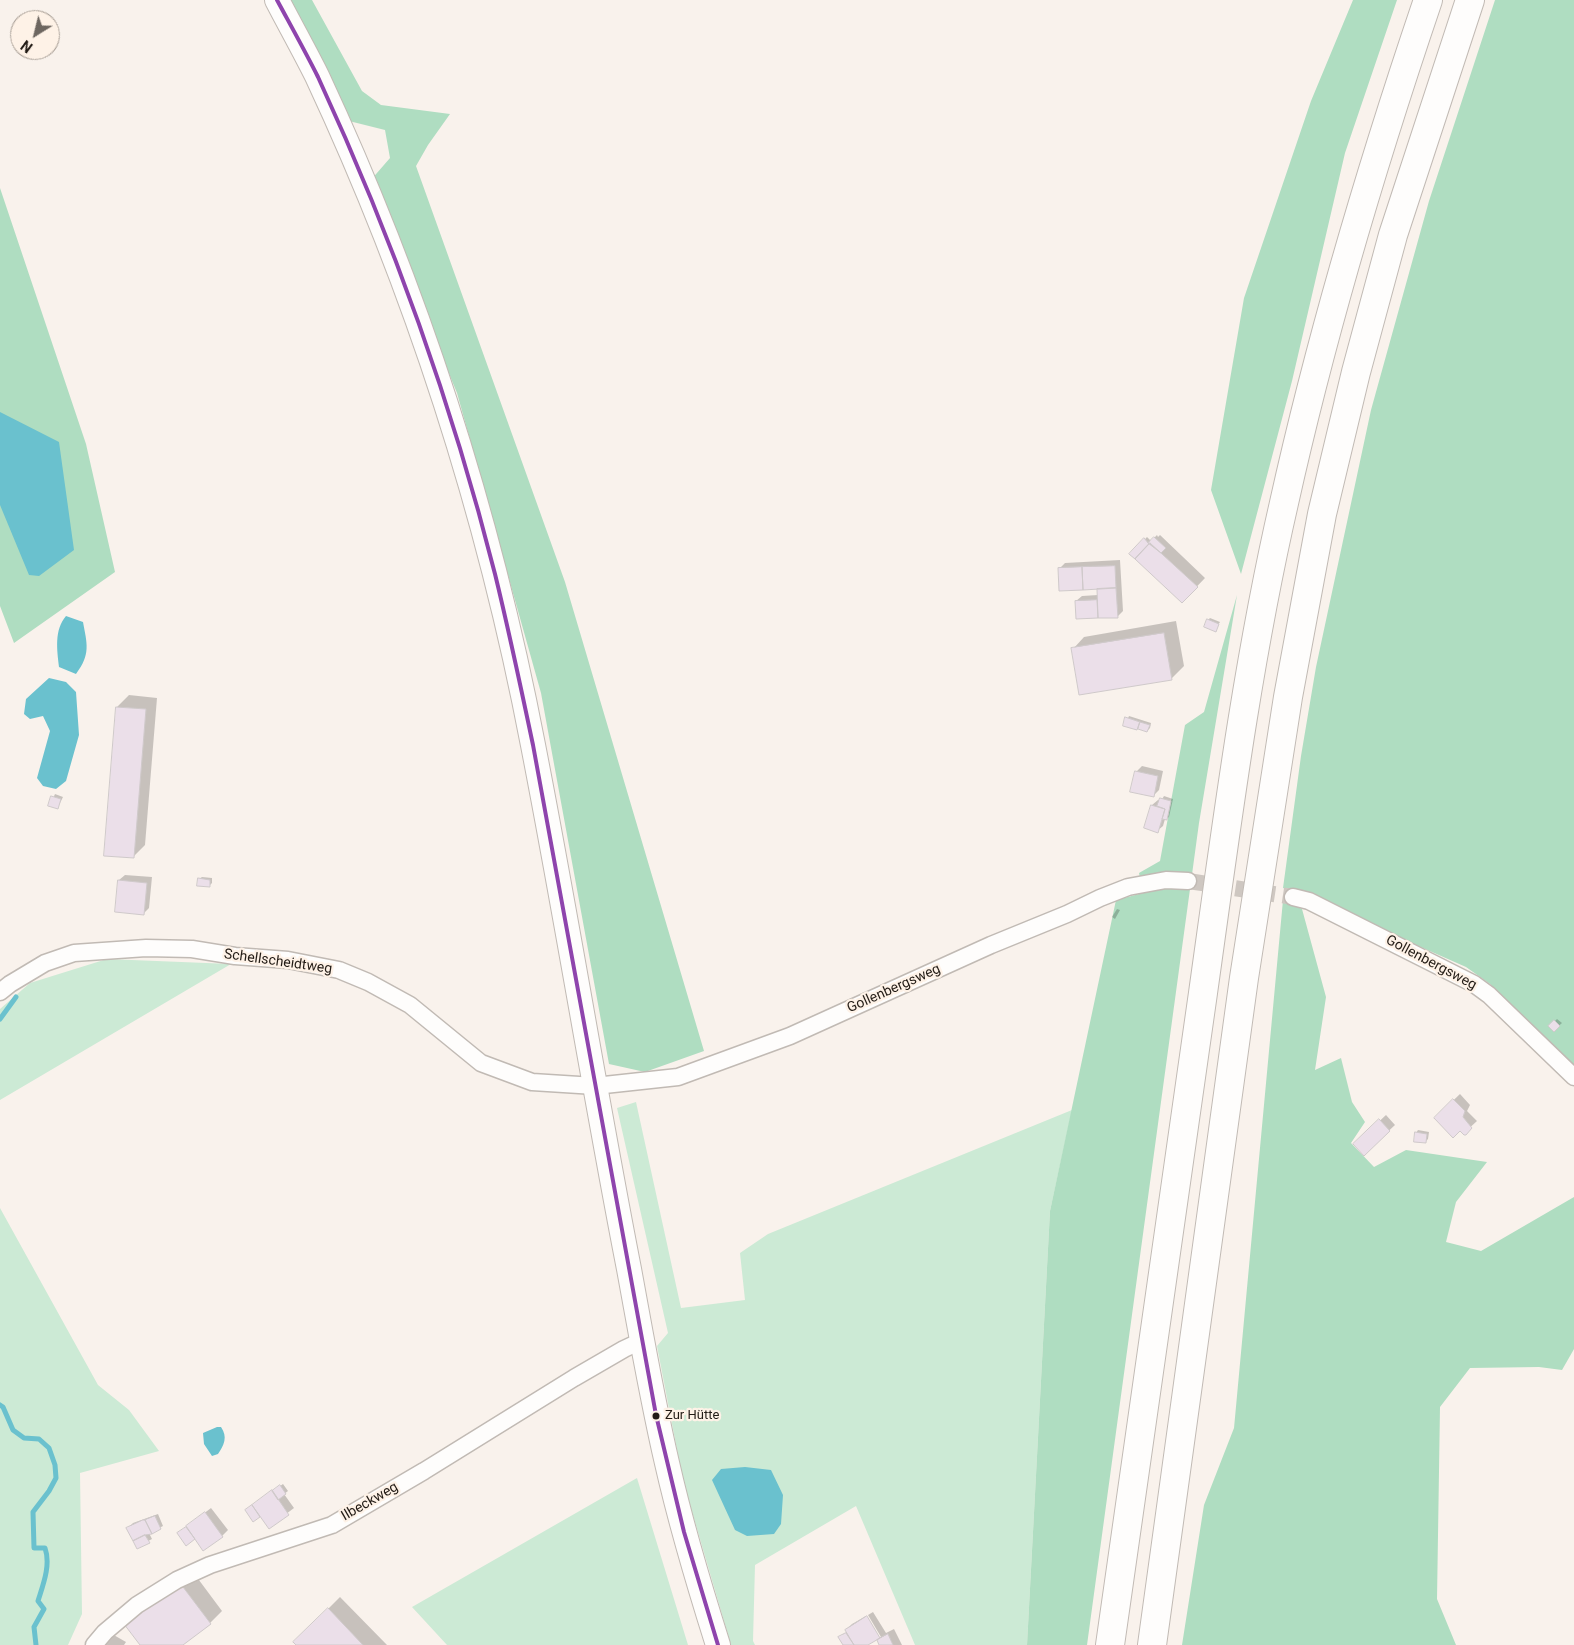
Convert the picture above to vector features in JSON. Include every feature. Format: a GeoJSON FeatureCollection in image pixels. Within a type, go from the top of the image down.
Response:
{"type":"FeatureCollection","features":[{"type":"Feature","properties":{"kind":"highway"},"geometry":{"type":"LineString","coordinates":[[1110,1645],[1247,686],[1283,506],[1317,364],[1361,206],[1428,0]]}},
{"type":"Feature","properties":{"kind":"highway"},"geometry":{"type":"LineString","coordinates":[[1152,1645],[1244,978],[1288,697],[1322,514],[1356,372],[1393,235],[1470,0]]}},
{"type":"Feature","properties":{"kind":"main road"},"geometry":{"type":"LineString","coordinates":[[277,0],[316,75],[378,218],[416,318],[462,457],[503,608],[532,742],[641,1341],[670,1478],[697,1581],[718,1645]]}},
{"type":"Feature","properties":{"kind":"street","name":"Gollenbergsweg"},"geometry":{"type":"LineString","coordinates":[[595,1086],[678,1076],[790,1036],[991,945],[1128,887],[1166,880],[1188,881]]}},
{"type":"Feature","properties":{"kind":"street","name":"Gollenbergsweg"},"geometry":{"type":"LineString","coordinates":[[1293,897],[1309,901],[1460,975],[1489,995],[1574,1077]]}},
{"type":"Feature","properties":{"kind":"street","name":"Schellscheidtweg"},"geometry":{"type":"LineString","coordinates":[[0,992],[45,963],[74,953],[164,948],[192,949],[235,956],[288,960],[339,970],[368,982],[410,1005],[481,1063],[532,1082],[595,1086]]}},
{"type":"Feature","properties":{"kind":"street","name":"Ilbeckweg"},"geometry":{"type":"LineString","coordinates":[[94,1645],[105,1632],[137,1605],[177,1580],[210,1565],[332,1525],[424,1471],[574,1378],[641,1341]]}},
{"type":"Feature","properties":{"kind":"green space"},"geometry":{"type":"Polygon","coordinates":[[[289,0],[312,0],[362,91],[381,105],[450,114],[416,166],[565,582],[704,1051],[645,1072],[609,1064],[541,693],[457,393],[370,181],[390,158],[385,130],[345,120],[289,0]]]}},
{"type":"Feature","properties":{"kind":"green space"},"geometry":{"type":"Polygon","coordinates":[[[1353,0],[1397,0],[1345,153],[1292,381],[1241,574],[1211,490],[1244,298],[1311,101],[1353,0]]]}},
{"type":"Feature","properties":{"kind":"green space"},"geometry":{"type":"Polygon","coordinates":[[[1495,0],[1574,0],[1574,1065],[1490,984],[1466,967],[1283,888],[1301,756],[1316,667],[1371,410],[1429,201],[1495,0]]]}},
{"type":"Feature","properties":{"kind":"green space"},"geometry":{"type":"Polygon","coordinates":[[[0,188],[86,444],[115,572],[14,643],[0,606],[0,188]]]}},
{"type":"Feature","properties":{"kind":"green space"},"geometry":{"type":"Polygon","coordinates":[[[1237,595],[1199,823],[1087,1645],[1027,1645],[1050,1211],[1116,900],[1143,893],[1139,873],[1160,861],[1185,725],[1204,712],[1237,595]]]}},
{"type":"Feature","properties":{"kind":"green space"},"geometry":{"type":"Polygon","coordinates":[[[1283,900],[1302,909],[1326,997],[1315,1070],[1341,1058],[1352,1102],[1365,1122],[1351,1143],[1374,1167],[1406,1150],[1487,1162],[1456,1202],[1446,1242],[1481,1251],[1574,1197],[1574,1349],[1562,1370],[1539,1367],[1470,1368],[1440,1407],[1437,1599],[1456,1645],[1182,1645],[1204,1505],[1234,1428],[1283,900]]]}},
{"type":"Feature","properties":{"kind":"green space"},"geometry":{"type":"Polygon","coordinates":[[[107,959],[231,964],[0,1100],[0,1009],[30,983],[107,959]]]}},
{"type":"Feature","properties":{"kind":"green space"},"geometry":{"type":"Polygon","coordinates":[[[636,1102],[681,1308],[745,1300],[740,1253],[768,1234],[1072,1110],[1050,1211],[1027,1645],[915,1645],[856,1506],[755,1565],[753,1641],[755,1645],[731,1645],[683,1481],[657,1346],[668,1333],[617,1108],[636,1102]]]}},
{"type":"Feature","properties":{"kind":"green space"},"geometry":{"type":"Polygon","coordinates":[[[0,1208],[98,1385],[129,1410],[159,1451],[80,1473],[82,1614],[68,1645],[0,1645],[0,1208]]]}},
{"type":"Feature","properties":{"kind":"green space"},"geometry":{"type":"Polygon","coordinates":[[[637,1478],[688,1645],[447,1645],[412,1607],[637,1478]]]}},
{"type":"Feature","properties":{"kind":"water"},"geometry":{"type":"Polygon","coordinates":[[[0,412],[59,442],[74,550],[39,576],[29,575],[0,505],[0,412]]]}},
{"type":"Feature","properties":{"kind":"water"},"geometry":{"type":"Polygon","coordinates":[[[66,616],[83,622],[86,637],[86,655],[76,674],[59,667],[58,634],[66,616]]]}},
{"type":"Feature","properties":{"kind":"water"},"geometry":{"type":"Polygon","coordinates":[[[49,678],[66,682],[76,692],[79,735],[66,781],[56,789],[43,786],[37,778],[50,731],[43,716],[30,719],[24,714],[26,699],[49,678]]]}},
{"type":"Feature","properties":{"kind":"water"},"geometry":{"type":"Polygon","coordinates":[[[221,1427],[223,1431],[224,1441],[218,1454],[212,1456],[204,1444],[203,1433],[221,1427]]]}},
{"type":"Feature","properties":{"kind":"water"},"geometry":{"type":"Polygon","coordinates":[[[745,1467],[771,1470],[783,1495],[781,1524],[774,1534],[747,1536],[735,1530],[712,1480],[721,1469],[745,1467]]]}},
{"type":"Feature","properties":{"kind":"building"},"geometry":{"type":"Polygon","coordinates":[[[1154,537],[1166,548],[1161,553],[1148,543],[1154,537]]]}},
{"type":"Feature","properties":{"kind":"building"},"geometry":{"type":"Polygon","coordinates":[[[1144,538],[1149,544],[1135,559],[1129,554],[1144,538]]]}},
{"type":"Feature","properties":{"kind":"building"},"geometry":{"type":"Polygon","coordinates":[[[1150,543],[1198,587],[1182,603],[1135,559],[1150,543]]]}},
{"type":"Feature","properties":{"kind":"building"},"geometry":{"type":"Polygon","coordinates":[[[1115,566],[1116,588],[1083,590],[1082,567],[1115,566]]]}},
{"type":"Feature","properties":{"kind":"building"},"geometry":{"type":"Polygon","coordinates":[[[1082,567],[1083,590],[1059,591],[1058,568],[1082,567]]]}},
{"type":"Feature","properties":{"kind":"building"},"geometry":{"type":"Polygon","coordinates":[[[1116,588],[1118,618],[1098,618],[1097,589],[1116,588]]]}},
{"type":"Feature","properties":{"kind":"building"},"geometry":{"type":"Polygon","coordinates":[[[1097,600],[1098,618],[1076,619],[1075,601],[1097,600]]]}},
{"type":"Feature","properties":{"kind":"building"},"geometry":{"type":"Polygon","coordinates":[[[1207,619],[1219,624],[1216,632],[1204,627],[1207,619]]]}},
{"type":"Feature","properties":{"kind":"building"},"geometry":{"type":"Polygon","coordinates":[[[1164,633],[1172,680],[1079,695],[1071,648],[1164,633]]]}},
{"type":"Feature","properties":{"kind":"building"},"geometry":{"type":"Polygon","coordinates":[[[116,707],[146,709],[134,858],[104,856],[116,707]]]}},
{"type":"Feature","properties":{"kind":"building"},"geometry":{"type":"Polygon","coordinates":[[[1125,717],[1140,722],[1137,730],[1123,726],[1125,717]]]}},
{"type":"Feature","properties":{"kind":"building"},"geometry":{"type":"Polygon","coordinates":[[[1140,722],[1150,725],[1147,732],[1138,729],[1140,722]]]}},
{"type":"Feature","properties":{"kind":"building"},"geometry":{"type":"Polygon","coordinates":[[[1135,771],[1158,776],[1154,797],[1130,792],[1135,771]]]}},
{"type":"Feature","properties":{"kind":"building"},"geometry":{"type":"Polygon","coordinates":[[[51,796],[61,799],[58,809],[48,806],[51,796]]]}},
{"type":"Feature","properties":{"kind":"building"},"geometry":{"type":"Polygon","coordinates":[[[1160,798],[1171,801],[1167,820],[1162,819],[1165,809],[1157,806],[1160,798]]]}},
{"type":"Feature","properties":{"kind":"building"},"geometry":{"type":"Polygon","coordinates":[[[1151,805],[1165,809],[1158,833],[1144,828],[1151,805]]]}},
{"type":"Feature","properties":{"kind":"building"},"geometry":{"type":"Polygon","coordinates":[[[198,878],[210,880],[210,887],[197,886],[198,878]]]}},
{"type":"Feature","properties":{"kind":"building"},"geometry":{"type":"Polygon","coordinates":[[[118,880],[147,883],[144,915],[115,912],[118,880]]]}},
{"type":"Feature","properties":{"kind":"building"},"geometry":{"type":"Polygon","coordinates":[[[1554,1020],[1560,1026],[1554,1032],[1548,1026],[1554,1020]]]}},
{"type":"Feature","properties":{"kind":"building"},"geometry":{"type":"Polygon","coordinates":[[[1453,1099],[1465,1111],[1463,1117],[1472,1128],[1466,1135],[1460,1131],[1453,1138],[1434,1118],[1453,1099]]]}},
{"type":"Feature","properties":{"kind":"building"},"geometry":{"type":"Polygon","coordinates":[[[1379,1119],[1390,1131],[1364,1156],[1353,1144],[1379,1119]]]}},
{"type":"Feature","properties":{"kind":"building"},"geometry":{"type":"Polygon","coordinates":[[[1415,1132],[1427,1134],[1426,1143],[1414,1142],[1415,1132]]]}},
{"type":"Feature","properties":{"kind":"building"},"geometry":{"type":"Polygon","coordinates":[[[280,1485],[286,1494],[278,1500],[272,1491],[280,1485]]]}},
{"type":"Feature","properties":{"kind":"building"},"geometry":{"type":"Polygon","coordinates":[[[272,1490],[289,1515],[269,1529],[252,1505],[272,1490]]]}},
{"type":"Feature","properties":{"kind":"building"},"geometry":{"type":"Polygon","coordinates":[[[252,1505],[260,1517],[253,1522],[245,1510],[252,1505]]]}},
{"type":"Feature","properties":{"kind":"building"},"geometry":{"type":"Polygon","coordinates":[[[205,1512],[223,1537],[203,1551],[186,1526],[205,1512]]]}},
{"type":"Feature","properties":{"kind":"building"},"geometry":{"type":"Polygon","coordinates":[[[155,1516],[161,1529],[152,1534],[145,1520],[155,1516]]]}},
{"type":"Feature","properties":{"kind":"building"},"geometry":{"type":"Polygon","coordinates":[[[145,1520],[152,1534],[133,1541],[126,1528],[145,1520]]]}},
{"type":"Feature","properties":{"kind":"building"},"geometry":{"type":"Polygon","coordinates":[[[186,1527],[195,1539],[186,1546],[177,1533],[186,1527]]]}},
{"type":"Feature","properties":{"kind":"building"},"geometry":{"type":"Polygon","coordinates":[[[145,1535],[150,1543],[137,1549],[133,1541],[145,1535]]]}},
{"type":"Feature","properties":{"kind":"building"},"geometry":{"type":"Polygon","coordinates":[[[180,1583],[211,1624],[183,1645],[140,1645],[124,1624],[180,1583]]]}},
{"type":"Feature","properties":{"kind":"building"},"geometry":{"type":"Polygon","coordinates":[[[328,1608],[363,1645],[296,1645],[293,1642],[328,1608]]]}},
{"type":"Feature","properties":{"kind":"building"},"geometry":{"type":"Polygon","coordinates":[[[867,1616],[880,1638],[868,1645],[854,1645],[845,1630],[867,1616]]]}},
{"type":"Feature","properties":{"kind":"building"},"geometry":{"type":"Polygon","coordinates":[[[846,1633],[854,1645],[843,1645],[838,1637],[846,1633]]]}},
{"type":"Feature","properties":{"kind":"building"},"geometry":{"type":"Polygon","coordinates":[[[888,1634],[893,1645],[879,1645],[877,1640],[888,1634]]]}},
{"type":"Feature","properties":{"kind":"waterway"},"geometry":{"type":"LineString","coordinates":[[0,1019],[16,997]]}},
{"type":"Feature","properties":{"kind":"waterway"},"geometry":{"type":"LineString","coordinates":[[0,1405],[3,1407],[13,1430],[24,1438],[39,1439],[49,1448],[55,1465],[56,1478],[33,1512],[34,1548],[45,1548],[47,1555],[46,1575],[38,1601],[44,1609],[34,1627],[36,1645]]}},
{"type":"Feature","properties":{"kind":"tunnel"},"geometry":{"type":"LineString","coordinates":[[1188,881],[1293,897]]}},
{"type":"Feature","properties":{"kind":"transit line"},"geometry":{"type":"LineString","coordinates":[[277,0],[318,77],[371,198],[440,384],[478,510],[500,595],[533,745],[656,1415],[684,1532],[718,1645]]}},
{"type":"Feature","properties":{"kind":"place","name":"Zur Hütte"},"geometry":{"type":"Point","coordinates":[656,1416]}}]}
